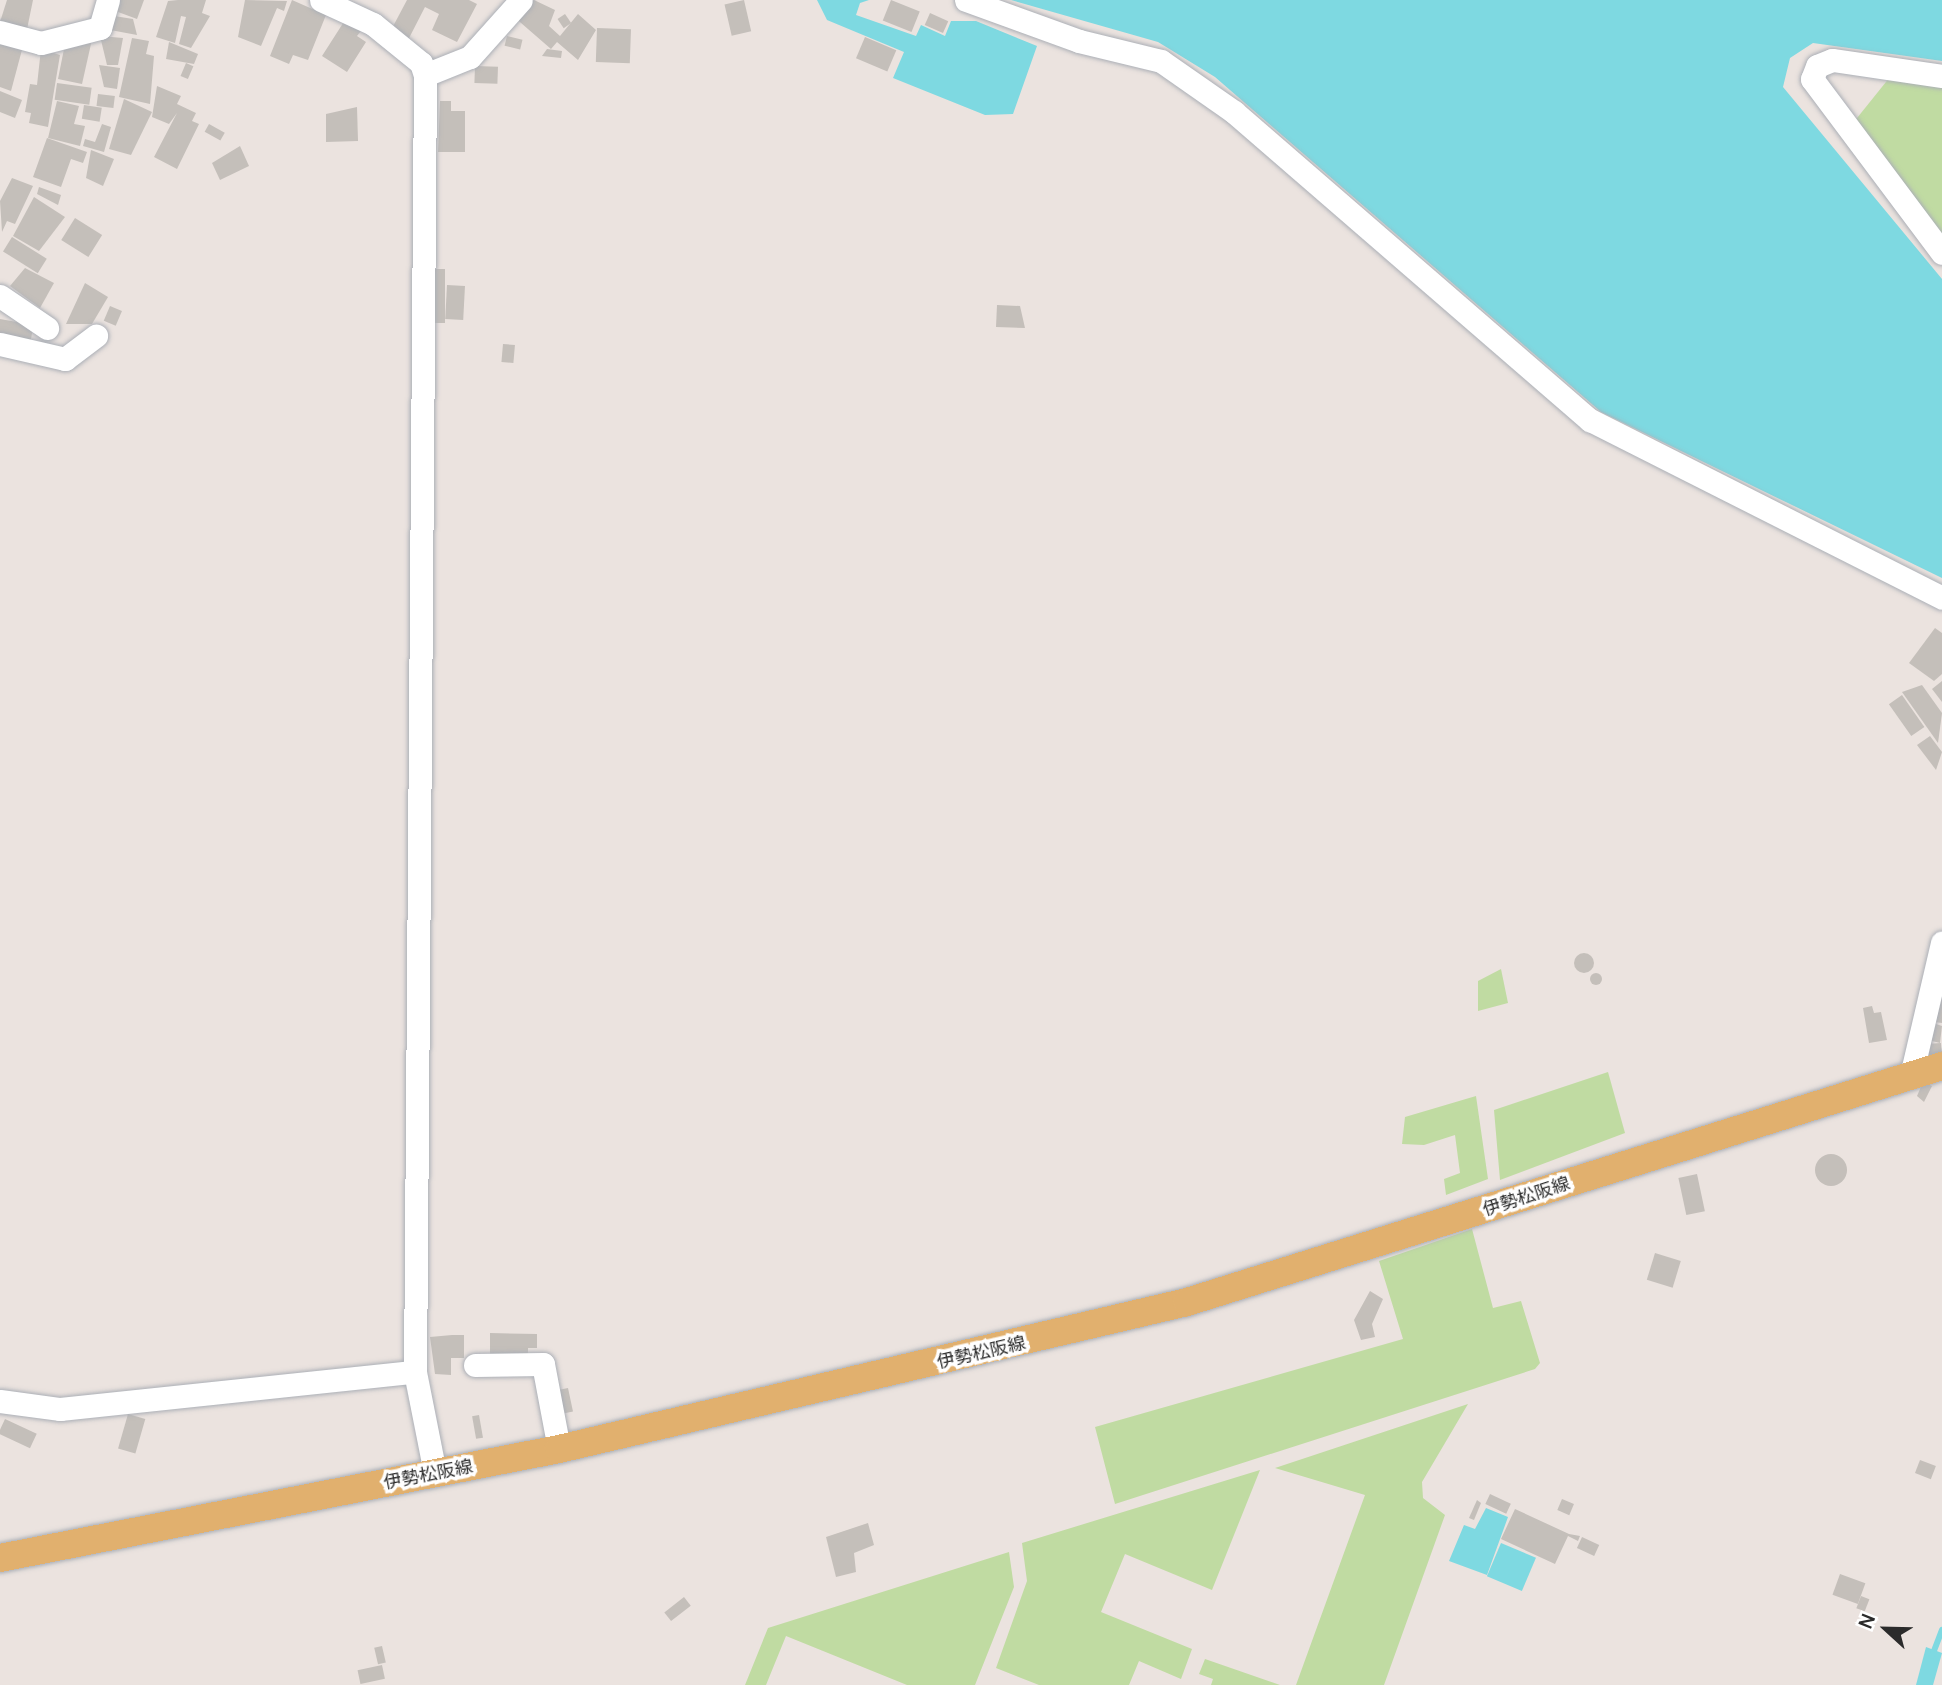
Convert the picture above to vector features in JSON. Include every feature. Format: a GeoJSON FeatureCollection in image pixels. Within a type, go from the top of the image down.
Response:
{"type":"FeatureCollection","features":[{"type":"Feature","properties":{"kind":"main road","name":"伊勢松阪線"},"geometry":{"type":"LineString","coordinates":[[0,1558],[559,1449],[1188,1302],[1942,1066]]}},
{"type":"Feature","properties":{"kind":"street"},"geometry":{"type":"LineString","coordinates":[[0,32],[41,43],[100,28],[108,0]]}},
{"type":"Feature","properties":{"kind":"street"},"geometry":{"type":"LineString","coordinates":[[323,0],[373,24],[425,75],[415,1372],[435,1473]]}},
{"type":"Feature","properties":{"kind":"street"},"geometry":{"type":"LineString","coordinates":[[425,75],[470,57],[521,0]]}},
{"type":"Feature","properties":{"kind":"street"},"geometry":{"type":"LineString","coordinates":[[966,0],[1079,41],[1161,61],[1234,112],[1590,420],[1942,598]]}},
{"type":"Feature","properties":{"kind":"street"},"geometry":{"type":"LineString","coordinates":[[1942,76],[1832,60],[1817,66],[1812,79],[1942,253]]}},
{"type":"Feature","properties":{"kind":"street"},"geometry":{"type":"LineString","coordinates":[[0,296],[47,327]]}},
{"type":"Feature","properties":{"kind":"street"},"geometry":{"type":"LineString","coordinates":[[0,344],[65,359],[96,336]]}},
{"type":"Feature","properties":{"kind":"street"},"geometry":{"type":"LineString","coordinates":[[1911,1076],[1942,943]]}},
{"type":"Feature","properties":{"kind":"street"},"geometry":{"type":"LineString","coordinates":[[475,1364],[543,1364],[559,1449]]}},
{"type":"Feature","properties":{"kind":"street"},"geometry":{"type":"LineString","coordinates":[[0,1401],[60,1409],[415,1372]]}},
{"type":"Feature","properties":{"kind":"green space"},"geometry":{"type":"Polygon","coordinates":[[[1894,72],[1942,84],[1942,239],[1853,123],[1894,72]]]}},
{"type":"Feature","properties":{"kind":"green space"},"geometry":{"type":"Polygon","coordinates":[[[1501,969],[1508,1003],[1478,1011],[1478,981],[1501,969]]]}},
{"type":"Feature","properties":{"kind":"green space"},"geometry":{"type":"Polygon","coordinates":[[[1608,1072],[1625,1133],[1500,1180],[1494,1110],[1608,1072]]]}},
{"type":"Feature","properties":{"kind":"green space"},"geometry":{"type":"Polygon","coordinates":[[[1476,1096],[1488,1179],[1446,1195],[1444,1179],[1460,1173],[1455,1135],[1424,1145],[1402,1144],[1405,1117],[1476,1096]]]}},
{"type":"Feature","properties":{"kind":"green space"},"geometry":{"type":"Polygon","coordinates":[[[1472,1229],[1493,1308],[1521,1301],[1540,1363],[1535,1369],[1115,1504],[1095,1427],[1403,1339],[1379,1261],[1472,1229]]]}},
{"type":"Feature","properties":{"kind":"green space"},"geometry":{"type":"Polygon","coordinates":[[[1468,1404],[1422,1482],[1423,1498],[1445,1515],[1384,1685],[1296,1685],[1365,1495],[1275,1468],[1468,1404]]]}},
{"type":"Feature","properties":{"kind":"green space"},"geometry":{"type":"Polygon","coordinates":[[[1260,1470],[1212,1590],[1125,1554],[1101,1612],[1192,1649],[1181,1679],[1139,1661],[1129,1685],[1039,1685],[996,1668],[1027,1581],[1022,1543],[1260,1470]]]}},
{"type":"Feature","properties":{"kind":"green space"},"geometry":{"type":"Polygon","coordinates":[[[1009,1552],[1014,1587],[975,1685],[907,1685],[786,1636],[766,1685],[745,1685],[768,1628],[1009,1552]]]}},
{"type":"Feature","properties":{"kind":"green space"},"geometry":{"type":"Polygon","coordinates":[[[1205,1659],[1280,1685],[1211,1685],[1213,1679],[1199,1674],[1205,1659]]]}},
{"type":"Feature","properties":{"kind":"water"},"geometry":{"type":"Polygon","coordinates":[[[817,0],[869,0],[860,3],[856,15],[916,36],[921,25],[945,36],[951,21],[976,21],[1037,46],[1013,114],[985,115],[893,78],[904,52],[827,20],[817,0]]]}},
{"type":"Feature","properties":{"kind":"water"},"geometry":{"type":"Polygon","coordinates":[[[1011,0],[1942,0],[1942,61],[1813,43],[1790,58],[1783,87],[1942,279],[1942,578],[1601,412],[1215,77],[1158,42],[1011,0]]]}},
{"type":"Feature","properties":{"kind":"water"},"geometry":{"type":"Polygon","coordinates":[[[1486,1508],[1508,1517],[1487,1575],[1449,1561],[1464,1525],[1475,1529],[1486,1508]]]}},
{"type":"Feature","properties":{"kind":"water"},"geometry":{"type":"Polygon","coordinates":[[[1501,1543],[1536,1558],[1522,1591],[1487,1576],[1501,1543]]]}},
{"type":"Feature","properties":{"kind":"water"},"geometry":{"type":"Polygon","coordinates":[[[1926,1647],[1942,1653],[1933,1685],[1916,1685],[1926,1647]]]}},
{"type":"Feature","properties":{"kind":"building"},"geometry":{"type":"Polygon","coordinates":[[[7,0],[33,0],[26,34],[0,22],[7,0]]]}},
{"type":"Feature","properties":{"kind":"building"},"geometry":{"type":"Polygon","coordinates":[[[114,0],[144,0],[137,19],[110,9],[114,0]]]}},
{"type":"Feature","properties":{"kind":"building"},"geometry":{"type":"Polygon","coordinates":[[[206,0],[202,13],[210,16],[191,48],[179,44],[186,17],[181,16],[175,43],[156,37],[168,1],[206,0]]]}},
{"type":"Feature","properties":{"kind":"building"},"geometry":{"type":"Polygon","coordinates":[[[245,0],[287,1],[284,11],[277,8],[261,46],[238,37],[245,0]]]}},
{"type":"Feature","properties":{"kind":"building"},"geometry":{"type":"Polygon","coordinates":[[[292,0],[326,15],[308,60],[293,55],[289,64],[270,56],[292,0]]]}},
{"type":"Feature","properties":{"kind":"building"},"geometry":{"type":"Polygon","coordinates":[[[407,0],[469,0],[477,4],[457,42],[432,30],[439,14],[425,7],[406,44],[390,32],[407,0]]]}},
{"type":"Feature","properties":{"kind":"building"},"geometry":{"type":"Polygon","coordinates":[[[534,0],[555,10],[549,26],[560,36],[578,14],[596,30],[578,60],[557,42],[551,49],[513,16],[534,0]]]}},
{"type":"Feature","properties":{"kind":"building"},"geometry":{"type":"Polygon","coordinates":[[[744,0],[751,31],[732,36],[725,4],[744,0]]]}},
{"type":"Feature","properties":{"kind":"building"},"geometry":{"type":"Polygon","coordinates":[[[891,0],[920,12],[912,32],[883,20],[891,0]]]}},
{"type":"Feature","properties":{"kind":"building"},"geometry":{"type":"Polygon","coordinates":[[[930,13],[948,21],[943,33],[925,25],[930,13]]]}},
{"type":"Feature","properties":{"kind":"building"},"geometry":{"type":"Polygon","coordinates":[[[565,14],[571,23],[564,28],[558,19],[565,14]]]}},
{"type":"Feature","properties":{"kind":"building"},"geometry":{"type":"Polygon","coordinates":[[[108,15],[133,19],[137,35],[105,29],[108,15]]]}},
{"type":"Feature","properties":{"kind":"building"},"geometry":{"type":"Polygon","coordinates":[[[347,17],[364,27],[357,36],[366,42],[347,72],[322,56],[347,17]]]}},
{"type":"Feature","properties":{"kind":"building"},"geometry":{"type":"Polygon","coordinates":[[[597,28],[631,29],[630,63],[596,62],[597,28]]]}},
{"type":"Feature","properties":{"kind":"building"},"geometry":{"type":"Polygon","coordinates":[[[93,35],[82,84],[58,79],[65,44],[93,35]]]}},
{"type":"Feature","properties":{"kind":"building"},"geometry":{"type":"Polygon","coordinates":[[[100,36],[123,38],[118,65],[107,65],[100,36]]]}},
{"type":"Feature","properties":{"kind":"building"},"geometry":{"type":"Polygon","coordinates":[[[507,36],[523,40],[520,50],[505,46],[507,36]]]}},
{"type":"Feature","properties":{"kind":"building"},"geometry":{"type":"Polygon","coordinates":[[[865,37],[896,50],[887,71],[856,58],[865,37]]]}},
{"type":"Feature","properties":{"kind":"building"},"geometry":{"type":"Polygon","coordinates":[[[132,38],[149,41],[146,54],[154,56],[150,104],[119,97],[132,38]]]}},
{"type":"Feature","properties":{"kind":"building"},"geometry":{"type":"Polygon","coordinates":[[[169,42],[198,54],[194,64],[166,59],[169,42]]]}},
{"type":"Feature","properties":{"kind":"building"},"geometry":{"type":"Polygon","coordinates":[[[0,43],[23,46],[11,91],[0,87],[0,43]]]}},
{"type":"Feature","properties":{"kind":"building"},"geometry":{"type":"Polygon","coordinates":[[[41,49],[60,55],[48,127],[29,123],[31,113],[25,112],[30,84],[37,85],[41,49]]]}},
{"type":"Feature","properties":{"kind":"building"},"geometry":{"type":"Polygon","coordinates":[[[547,49],[562,51],[561,58],[542,56],[547,49]]]}},
{"type":"Feature","properties":{"kind":"building"},"geometry":{"type":"Polygon","coordinates":[[[186,63],[193,66],[188,79],[181,76],[186,63]]]}},
{"type":"Feature","properties":{"kind":"building"},"geometry":{"type":"Polygon","coordinates":[[[99,65],[120,68],[117,89],[104,87],[99,65]]]}},
{"type":"Feature","properties":{"kind":"building"},"geometry":{"type":"Polygon","coordinates":[[[475,66],[498,67],[497,84],[474,83],[475,66]]]}},
{"type":"Feature","properties":{"kind":"building"},"geometry":{"type":"Polygon","coordinates":[[[57,83],[92,88],[89,105],[55,100],[57,83]]]}},
{"type":"Feature","properties":{"kind":"building"},"geometry":{"type":"Polygon","coordinates":[[[157,86],[181,96],[177,104],[196,113],[192,121],[199,124],[177,169],[154,157],[177,113],[169,124],[152,117],[157,86]]]}},
{"type":"Feature","properties":{"kind":"building"},"geometry":{"type":"Polygon","coordinates":[[[0,91],[22,100],[15,118],[0,112],[0,91]]]}},
{"type":"Feature","properties":{"kind":"building"},"geometry":{"type":"Polygon","coordinates":[[[98,94],[115,96],[113,108],[97,106],[98,94]]]}},
{"type":"Feature","properties":{"kind":"building"},"geometry":{"type":"Polygon","coordinates":[[[124,99],[152,112],[131,155],[109,149],[124,99]]]}},
{"type":"Feature","properties":{"kind":"building"},"geometry":{"type":"Polygon","coordinates":[[[57,101],[79,106],[74,124],[85,126],[80,146],[48,138],[57,101]]]}},
{"type":"Feature","properties":{"kind":"building"},"geometry":{"type":"Polygon","coordinates":[[[440,101],[451,101],[451,111],[465,111],[465,152],[438,152],[440,101]]]}},
{"type":"Feature","properties":{"kind":"building"},"geometry":{"type":"Polygon","coordinates":[[[84,105],[102,108],[100,122],[82,119],[84,105]]]}},
{"type":"Feature","properties":{"kind":"building"},"geometry":{"type":"Polygon","coordinates":[[[357,107],[358,141],[326,142],[326,114],[357,107]]]}},
{"type":"Feature","properties":{"kind":"building"},"geometry":{"type":"Polygon","coordinates":[[[102,124],[111,127],[104,152],[83,146],[85,139],[95,142],[102,124]]]}},
{"type":"Feature","properties":{"kind":"building"},"geometry":{"type":"Polygon","coordinates":[[[209,124],[225,133],[220,141],[205,132],[209,124]]]}},
{"type":"Feature","properties":{"kind":"building"},"geometry":{"type":"Polygon","coordinates":[[[47,138],[87,152],[83,163],[71,159],[61,187],[33,177],[47,138]]]}},
{"type":"Feature","properties":{"kind":"building"},"geometry":{"type":"Polygon","coordinates":[[[240,146],[249,166],[220,180],[212,163],[240,146]]]}},
{"type":"Feature","properties":{"kind":"building"},"geometry":{"type":"Polygon","coordinates":[[[91,150],[114,159],[103,186],[86,178],[91,150]]]}},
{"type":"Feature","properties":{"kind":"building"},"geometry":{"type":"Polygon","coordinates":[[[12,178],[33,186],[15,224],[7,221],[2,232],[0,201],[12,178]]]}},
{"type":"Feature","properties":{"kind":"building"},"geometry":{"type":"Polygon","coordinates":[[[39,187],[61,195],[58,205],[37,194],[39,187]]]}},
{"type":"Feature","properties":{"kind":"building"},"geometry":{"type":"Polygon","coordinates":[[[34,197],[65,217],[39,251],[13,236],[34,197]]]}},
{"type":"Feature","properties":{"kind":"building"},"geometry":{"type":"Polygon","coordinates":[[[75,218],[102,235],[88,257],[61,240],[75,218]]]}},
{"type":"Feature","properties":{"kind":"building"},"geometry":{"type":"Polygon","coordinates":[[[12,237],[47,259],[38,273],[3,251],[12,237]]]}},
{"type":"Feature","properties":{"kind":"building"},"geometry":{"type":"Polygon","coordinates":[[[25,268],[54,283],[40,308],[10,286],[25,268]]]}},
{"type":"Feature","properties":{"kind":"building"},"geometry":{"type":"Polygon","coordinates":[[[433,269],[445,269],[445,323],[433,323],[433,269]]]}},
{"type":"Feature","properties":{"kind":"building"},"geometry":{"type":"Polygon","coordinates":[[[85,283],[108,297],[92,324],[66,324],[85,283]]]}},
{"type":"Feature","properties":{"kind":"building"},"geometry":{"type":"Polygon","coordinates":[[[447,285],[465,286],[463,320],[445,319],[447,285]]]}},
{"type":"Feature","properties":{"kind":"building"},"geometry":{"type":"Polygon","coordinates":[[[997,305],[1020,306],[1025,328],[996,327],[997,305]]]}},
{"type":"Feature","properties":{"kind":"building"},"geometry":{"type":"Polygon","coordinates":[[[110,306],[122,311],[116,326],[104,321],[110,306]]]}},
{"type":"Feature","properties":{"kind":"building"},"geometry":{"type":"Polygon","coordinates":[[[0,319],[33,325],[30,343],[0,337],[0,319]]]}},
{"type":"Feature","properties":{"kind":"building"},"geometry":{"type":"Polygon","coordinates":[[[503,344],[515,345],[513,363],[501,362],[503,344]]]}},
{"type":"Feature","properties":{"kind":"building"},"geometry":{"type":"Polygon","coordinates":[[[1935,628],[1942,633],[1942,674],[1934,681],[1909,663],[1935,628]]]}},
{"type":"Feature","properties":{"kind":"building"},"geometry":{"type":"Polygon","coordinates":[[[1942,681],[1942,702],[1932,689],[1942,681]]]}},
{"type":"Feature","properties":{"kind":"building"},"geometry":{"type":"Polygon","coordinates":[[[1922,685],[1942,713],[1938,743],[1902,692],[1922,685]]]}},
{"type":"Feature","properties":{"kind":"building"},"geometry":{"type":"Polygon","coordinates":[[[1902,695],[1924,727],[1911,736],[1889,704],[1902,695]]]}},
{"type":"Feature","properties":{"kind":"building"},"geometry":{"type":"Polygon","coordinates":[[[1930,736],[1942,752],[1936,770],[1917,745],[1930,736]]]}},
{"type":"Feature","properties":{"kind":"building"},"geometry":{"type":"Polygon","coordinates":[[[1580,953],[1588,953],[1594,963],[1588,973],[1580,973],[1574,967],[1574,959],[1580,953]]]}},
{"type":"Feature","properties":{"kind":"building"},"geometry":{"type":"Polygon","coordinates":[[[1596,973],[1602,979],[1596,985],[1590,979],[1596,973]]]}},
{"type":"Feature","properties":{"kind":"building"},"geometry":{"type":"Polygon","coordinates":[[[1942,987],[1942,1023],[1935,1022],[1942,987]]]}},
{"type":"Feature","properties":{"kind":"building"},"geometry":{"type":"Polygon","coordinates":[[[1872,1006],[1874,1013],[1881,1012],[1887,1040],[1869,1043],[1863,1008],[1872,1006]]]}},
{"type":"Feature","properties":{"kind":"building"},"geometry":{"type":"Polygon","coordinates":[[[1933,1023],[1942,1026],[1940,1043],[1928,1040],[1933,1023]]]}},
{"type":"Feature","properties":{"kind":"building"},"geometry":{"type":"Polygon","coordinates":[[[1941,1043],[1942,1056],[1927,1057],[1926,1044],[1941,1043]]]}},
{"type":"Feature","properties":{"kind":"building"},"geometry":{"type":"Polygon","coordinates":[[[1923,1082],[1932,1086],[1924,1102],[1917,1096],[1923,1082]]]}},
{"type":"Feature","properties":{"kind":"building"},"geometry":{"type":"Polygon","coordinates":[[[1831,1154],[1842,1159],[1847,1170],[1842,1181],[1831,1186],[1820,1181],[1815,1170],[1820,1159],[1831,1154]]]}},
{"type":"Feature","properties":{"kind":"building"},"geometry":{"type":"Polygon","coordinates":[[[1697,1174],[1705,1211],[1686,1215],[1678,1178],[1697,1174]]]}},
{"type":"Feature","properties":{"kind":"building"},"geometry":{"type":"Polygon","coordinates":[[[1655,1253],[1681,1261],[1673,1288],[1647,1280],[1655,1253]]]}},
{"type":"Feature","properties":{"kind":"building"},"geometry":{"type":"Polygon","coordinates":[[[1370,1291],[1383,1299],[1372,1324],[1375,1337],[1361,1340],[1354,1320],[1370,1291]]]}},
{"type":"Feature","properties":{"kind":"building"},"geometry":{"type":"Polygon","coordinates":[[[490,1333],[537,1334],[537,1348],[528,1348],[528,1356],[490,1356],[490,1333]]]}},
{"type":"Feature","properties":{"kind":"building"},"geometry":{"type":"Polygon","coordinates":[[[464,1335],[464,1358],[451,1358],[451,1375],[435,1374],[430,1337],[464,1335]]]}},
{"type":"Feature","properties":{"kind":"building"},"geometry":{"type":"Polygon","coordinates":[[[568,1388],[573,1411],[562,1414],[557,1390],[568,1388]]]}},
{"type":"Feature","properties":{"kind":"building"},"geometry":{"type":"Polygon","coordinates":[[[128,1414],[145,1419],[135,1454],[118,1449],[128,1414]]]}},
{"type":"Feature","properties":{"kind":"building"},"geometry":{"type":"Polygon","coordinates":[[[479,1415],[483,1438],[476,1439],[472,1416],[479,1415]]]}},
{"type":"Feature","properties":{"kind":"building"},"geometry":{"type":"Polygon","coordinates":[[[5,1419],[37,1434],[30,1448],[0,1434],[5,1419]]]}},
{"type":"Feature","properties":{"kind":"building"},"geometry":{"type":"Polygon","coordinates":[[[1920,1460],[1936,1466],[1931,1479],[1915,1473],[1920,1460]]]}},
{"type":"Feature","properties":{"kind":"building"},"geometry":{"type":"Polygon","coordinates":[[[1490,1494],[1511,1504],[1506,1514],[1485,1504],[1490,1494]]]}},
{"type":"Feature","properties":{"kind":"building"},"geometry":{"type":"Polygon","coordinates":[[[1562,1499],[1574,1504],[1569,1515],[1557,1510],[1562,1499]]]}},
{"type":"Feature","properties":{"kind":"building"},"geometry":{"type":"Polygon","coordinates":[[[1477,1500],[1481,1503],[1474,1520],[1469,1518],[1477,1500]]]}},
{"type":"Feature","properties":{"kind":"building"},"geometry":{"type":"Polygon","coordinates":[[[1515,1509],[1569,1534],[1580,1536],[1578,1541],[1568,1536],[1555,1564],[1501,1539],[1515,1509]]]}},
{"type":"Feature","properties":{"kind":"building"},"geometry":{"type":"Polygon","coordinates":[[[868,1523],[874,1545],[854,1553],[856,1572],[836,1577],[826,1537],[868,1523]]]}},
{"type":"Feature","properties":{"kind":"building"},"geometry":{"type":"Polygon","coordinates":[[[1582,1537],[1599,1545],[1594,1556],[1577,1548],[1582,1537]]]}},
{"type":"Feature","properties":{"kind":"building"},"geometry":{"type":"Polygon","coordinates":[[[1840,1574],[1865,1583],[1858,1604],[1832,1595],[1840,1574]]]}},
{"type":"Feature","properties":{"kind":"building"},"geometry":{"type":"Polygon","coordinates":[[[1861,1596],[1869,1599],[1865,1611],[1856,1608],[1861,1596]]]}},
{"type":"Feature","properties":{"kind":"building"},"geometry":{"type":"Polygon","coordinates":[[[684,1597],[691,1606],[671,1621],[664,1612],[684,1597]]]}},
{"type":"Feature","properties":{"kind":"building"},"geometry":{"type":"Polygon","coordinates":[[[382,1646],[386,1663],[378,1664],[374,1648],[382,1646]]]}},
{"type":"Feature","properties":{"kind":"building"},"geometry":{"type":"Polygon","coordinates":[[[382,1665],[385,1679],[360,1684],[358,1670],[382,1665]]]}},
{"type":"Feature","properties":{"kind":"waterway"},"geometry":{"type":"LineString","coordinates":[[1932,1656],[1942,1630]]}}]}
